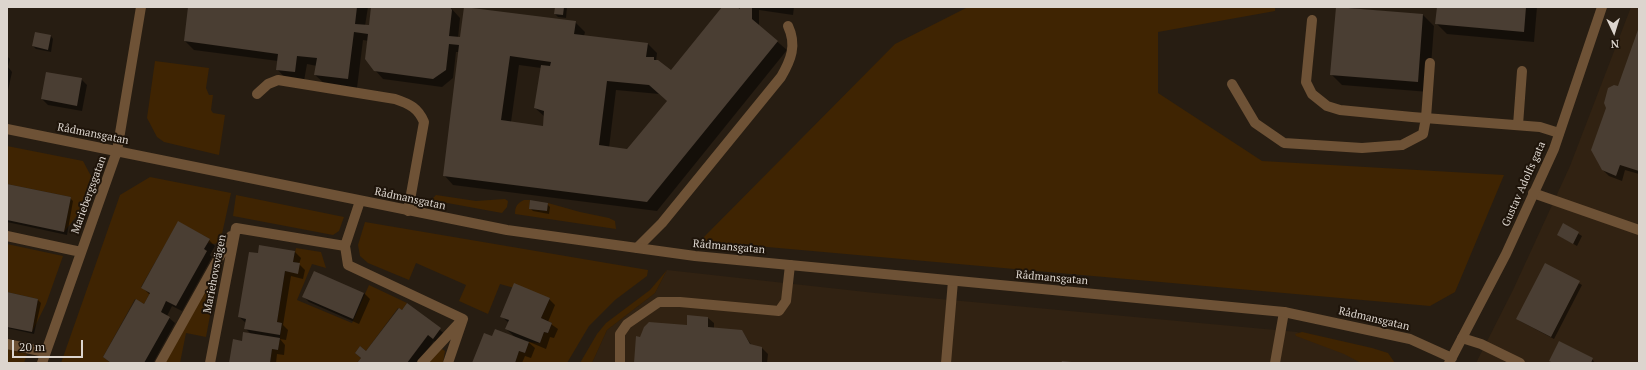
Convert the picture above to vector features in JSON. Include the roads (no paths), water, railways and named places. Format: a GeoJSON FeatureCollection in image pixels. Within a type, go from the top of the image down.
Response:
{"type":"FeatureCollection","features":[{"type":"Feature","properties":{"kind":"street","name":"Mariebergsgatan"},"geometry":{"type":"LineString","coordinates":[[42,363],[117,151],[141,7]]}},
{"type":"Feature","properties":{"kind":"street","name":"Gustav Adolfs gata"},"geometry":{"type":"LineString","coordinates":[[1450,360],[1506,254],[1559,133],[1602,7]]}},
{"type":"Feature","properties":{"kind":"street"},"geometry":{"type":"LineString","coordinates":[[1312,20],[1306,82],[1312,94],[1318,101],[1327,106],[1340,110],[1540,127],[1559,133]]}},
{"type":"Feature","properties":{"kind":"street"},"geometry":{"type":"LineString","coordinates":[[636,248],[662,223],[781,77],[789,64],[793,49],[793,36],[788,26]]}},
{"type":"Feature","properties":{"kind":"street"},"geometry":{"type":"LineString","coordinates":[[1232,84],[1255,123],[1284,142],[1362,148],[1402,145],[1423,134],[1426,118],[1430,63]]}},
{"type":"Feature","properties":{"kind":"street"},"geometry":{"type":"LineString","coordinates":[[1518,125],[1522,71]]}},
{"type":"Feature","properties":{"kind":"street"},"geometry":{"type":"LineString","coordinates":[[257,94],[268,84],[278,80],[396,99],[409,103],[420,112],[424,122],[408,211]]}},
{"type":"Feature","properties":{"kind":"street","name":"Rådmansgatan"},"geometry":{"type":"LineString","coordinates":[[7,129],[507,230],[695,256],[1284,312],[1410,339],[1450,360]]}},
{"type":"Feature","properties":{"kind":"street"},"geometry":{"type":"LineString","coordinates":[[1533,193],[1639,230]]}},
{"type":"Feature","properties":{"kind":"street"},"geometry":{"type":"LineString","coordinates":[[360,201],[345,246],[348,265],[463,319]]}},
{"type":"Feature","properties":{"kind":"street"},"geometry":{"type":"LineString","coordinates":[[160,363],[236,228]]}},
{"type":"Feature","properties":{"kind":"street","name":"Mariehovsvägen"},"geometry":{"type":"LineString","coordinates":[[210,363],[236,228],[345,246]]}},
{"type":"Feature","properties":{"kind":"street"},"geometry":{"type":"LineString","coordinates":[[7,236],[81,252]]}},
{"type":"Feature","properties":{"kind":"street"},"geometry":{"type":"LineString","coordinates":[[620,363],[620,334],[627,324],[659,302],[680,302],[779,310],[786,301],[790,265]]}},
{"type":"Feature","properties":{"kind":"street"},"geometry":{"type":"LineString","coordinates":[[946,363],[953,281]]}},
{"type":"Feature","properties":{"kind":"street"},"geometry":{"type":"LineString","coordinates":[[1275,363],[1284,312]]}},
{"type":"Feature","properties":{"kind":"street"},"geometry":{"type":"LineString","coordinates":[[422,363],[463,319]]}},
{"type":"Feature","properties":{"kind":"street"},"geometry":{"type":"LineString","coordinates":[[448,363],[463,319]]}},
{"type":"Feature","properties":{"kind":"street"},"geometry":{"type":"LineString","coordinates":[[1462,338],[1481,344],[1520,363]]}},
{"type":"Feature","properties":{"kind":"street"},"geometry":{"type":"LineString","coordinates":[[7,344],[46,352]]}}]}
